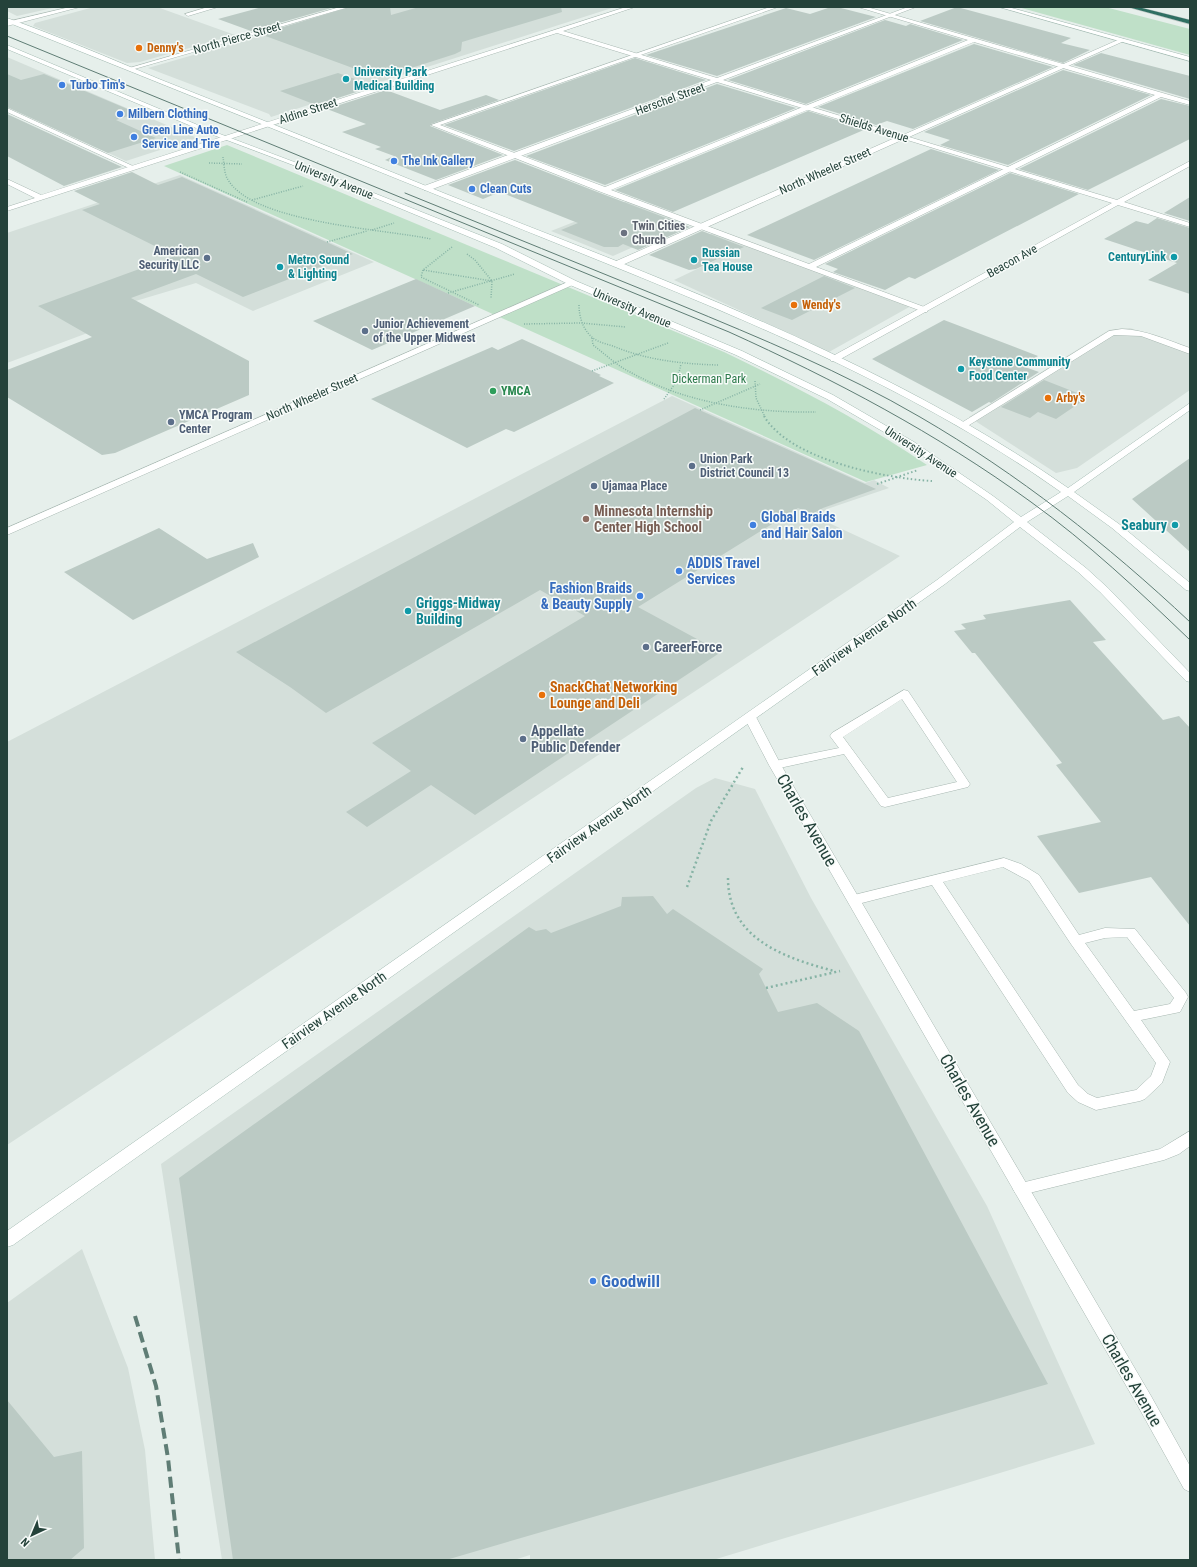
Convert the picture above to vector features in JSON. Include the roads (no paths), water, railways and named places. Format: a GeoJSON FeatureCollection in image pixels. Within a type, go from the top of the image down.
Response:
{"type":"FeatureCollection","features":[{"type":"Feature","properties":{"kind":"highway"},"geometry":{"type":"LineString","coordinates":[[1132,7],[1190,22]]}},
{"type":"Feature","properties":{"kind":"street"},"geometry":{"type":"LineString","coordinates":[[7,24],[77,7]]}},
{"type":"Feature","properties":{"kind":"street"},"geometry":{"type":"LineString","coordinates":[[188,14],[215,7]]}},
{"type":"Feature","properties":{"kind":"street","name":"North Pierce Street"},"geometry":{"type":"LineString","coordinates":[[129,69],[346,7]]}},
{"type":"Feature","properties":{"kind":"street","name":"Aldine Street"},"geometry":{"type":"LineString","coordinates":[[7,209],[632,7]]}},
{"type":"Feature","properties":{"kind":"street"},"geometry":{"type":"LineString","coordinates":[[775,7],[434,125],[924,310]]}},
{"type":"Feature","properties":{"kind":"street"},"geometry":{"type":"LineString","coordinates":[[861,7],[1190,103]]}},
{"type":"Feature","properties":{"kind":"street","name":"Herschel Street"},"geometry":{"type":"LineString","coordinates":[[427,188],[913,7]]}},
{"type":"Feature","properties":{"kind":"street"},"geometry":{"type":"LineString","coordinates":[[1002,7],[1190,59]]}},
{"type":"Feature","properties":{"kind":"street","name":"University Avenue"},"geometry":{"type":"LineString","coordinates":[[7,20],[616,264],[834,359],[913,397],[963,425],[1068,492],[1099,512],[1150,552],[1190,588]]}},
{"type":"Feature","properties":{"kind":"street","name":"Shields Avenue"},"geometry":{"type":"LineString","coordinates":[[558,31],[1190,225]]}},
{"type":"Feature","properties":{"kind":"street"},"geometry":{"type":"LineString","coordinates":[[604,190],[805,107],[974,40]]}},
{"type":"Feature","properties":{"kind":"street","name":"North Wheeler Street"},"geometry":{"type":"LineString","coordinates":[[616,264],[1122,40]]}},
{"type":"Feature","properties":{"kind":"street","name":"University Avenue"},"geometry":{"type":"LineString","coordinates":[[7,46],[225,138],[324,174],[498,246],[573,283],[739,353],[834,399],[890,431],[947,467],[990,498],[1082,570],[1104,590],[1190,679]]}},
{"type":"Feature","properties":{"kind":"street"},"geometry":{"type":"LineString","coordinates":[[809,267],[1006,168],[1159,94]]}},
{"type":"Feature","properties":{"kind":"street"},"geometry":{"type":"LineString","coordinates":[[7,110],[133,168]]}},
{"type":"Feature","properties":{"kind":"street","name":"Beacon Ave"},"geometry":{"type":"LineString","coordinates":[[834,359],[1190,163]]}},
{"type":"Feature","properties":{"kind":"street"},"geometry":{"type":"LineString","coordinates":[[7,181],[41,198]]}},
{"type":"Feature","properties":{"kind":"street","name":"North Wheeler Street"},"geometry":{"type":"LineString","coordinates":[[7,532],[573,283]]}},
{"type":"Feature","properties":{"kind":"street"},"geometry":{"type":"LineString","coordinates":[[963,425],[1112,333],[1133,332],[1190,351]]}},
{"type":"Feature","properties":{"kind":"street","name":"Fairview Avenue North"},"geometry":{"type":"LineString","coordinates":[[7,1240],[750,717],[940,582],[1020,522],[1068,492],[1190,406]]}},
{"type":"Feature","properties":{"kind":"street"},"geometry":{"type":"LineString","coordinates":[[904,693],[964,784],[886,803],[847,750],[836,736],[904,693]]}},
{"type":"Feature","properties":{"kind":"street","name":"Charles Avenue"},"geometry":{"type":"LineString","coordinates":[[750,717],[775,765],[1190,1483]]}},
{"type":"Feature","properties":{"kind":"street"},"geometry":{"type":"LineString","coordinates":[[775,765],[847,750]]}},
{"type":"Feature","properties":{"kind":"street"},"geometry":{"type":"LineString","coordinates":[[854,900],[1004,862],[1017,866],[1034,878],[1076,941],[1164,1062],[1157,1079],[1140,1095],[1096,1104],[1083,1098],[1073,1089],[935,880]]}},
{"type":"Feature","properties":{"kind":"street"},"geometry":{"type":"LineString","coordinates":[[1076,941],[1105,933],[1130,932],[1181,997],[1175,1008],[1131,1016]]}},
{"type":"Feature","properties":{"kind":"street"},"geometry":{"type":"LineString","coordinates":[[1021,1189],[1160,1155],[1177,1147],[1190,1137]]}},
{"type":"Feature","properties":{"kind":"tram line"},"geometry":{"type":"LineString","coordinates":[[7,36],[729,332],[808,369],[884,409],[959,453],[1031,502],[1093,551],[1190,640]]}},
{"type":"Feature","properties":{"kind":"tram line"},"geometry":{"type":"LineString","coordinates":[[405,193],[678,304],[801,356],[891,401],[956,439],[1027,486],[1127,565],[1190,622]]}},
{"type":"Feature","properties":{"kind":"railway"},"geometry":{"type":"LineString","coordinates":[[135,1316],[156,1386],[168,1458],[179,1560]]}},
{"type":"Feature","properties":{"kind":"place","name":"Denny's"},"geometry":{"type":"Point","coordinates":[139,48]}},
{"type":"Feature","properties":{"kind":"place","name":"University Park Medical Building"},"geometry":{"type":"Point","coordinates":[346,79]}},
{"type":"Feature","properties":{"kind":"place","name":"Turbo Tim's"},"geometry":{"type":"Point","coordinates":[62,85]}},
{"type":"Feature","properties":{"kind":"place","name":"Milbern Clothing"},"geometry":{"type":"Point","coordinates":[120,114]}},
{"type":"Feature","properties":{"kind":"place","name":"Green Line Auto Service and Tire"},"geometry":{"type":"Point","coordinates":[134,137]}},
{"type":"Feature","properties":{"kind":"place","name":"The Ink Gallery"},"geometry":{"type":"Point","coordinates":[394,161]}},
{"type":"Feature","properties":{"kind":"place","name":"Clean Cuts"},"geometry":{"type":"Point","coordinates":[472,189]}},
{"type":"Feature","properties":{"kind":"place","name":"Twin Cities Church"},"geometry":{"type":"Point","coordinates":[624,233]}},
{"type":"Feature","properties":{"kind":"place","name":"CenturyLink"},"geometry":{"type":"Point","coordinates":[1174,257]}},
{"type":"Feature","properties":{"kind":"place","name":"American Security LLC"},"geometry":{"type":"Point","coordinates":[207,258]}},
{"type":"Feature","properties":{"kind":"place","name":"Russian Tea House"},"geometry":{"type":"Point","coordinates":[694,260]}},
{"type":"Feature","properties":{"kind":"place","name":"Metro Sound & Lighting"},"geometry":{"type":"Point","coordinates":[280,267]}},
{"type":"Feature","properties":{"kind":"place","name":"Wendy's"},"geometry":{"type":"Point","coordinates":[794,305]}},
{"type":"Feature","properties":{"kind":"place","name":"Junior Achievement of the Upper Midwest"},"geometry":{"type":"Point","coordinates":[365,331]}},
{"type":"Feature","properties":{"kind":"place","name":"Keystone Community Food Center"},"geometry":{"type":"Point","coordinates":[961,369]}},
{"type":"Feature","properties":{"kind":"place","name":"YMCA"},"geometry":{"type":"Point","coordinates":[493,391]}},
{"type":"Feature","properties":{"kind":"place","name":"Arby's"},"geometry":{"type":"Point","coordinates":[1048,398]}},
{"type":"Feature","properties":{"kind":"place","name":"YMCA Program Center"},"geometry":{"type":"Point","coordinates":[171,422]}},
{"type":"Feature","properties":{"kind":"place","name":"Union Park District Council 13"},"geometry":{"type":"Point","coordinates":[692,466]}},
{"type":"Feature","properties":{"kind":"place","name":"Ujamaa Place"},"geometry":{"type":"Point","coordinates":[594,486]}},
{"type":"Feature","properties":{"kind":"place","name":"Minnesota Internship Center High School"},"geometry":{"type":"Point","coordinates":[586,519]}},
{"type":"Feature","properties":{"kind":"place","name":"Global Braids and Hair Salon"},"geometry":{"type":"Point","coordinates":[753,525]}},
{"type":"Feature","properties":{"kind":"place","name":"Seabury"},"geometry":{"type":"Point","coordinates":[1175,525]}},
{"type":"Feature","properties":{"kind":"place","name":"ADDIS Travel Services"},"geometry":{"type":"Point","coordinates":[679,571]}},
{"type":"Feature","properties":{"kind":"place","name":"Fashion Braids & Beauty Supply"},"geometry":{"type":"Point","coordinates":[640,596]}},
{"type":"Feature","properties":{"kind":"place","name":"Griggs-Midway Building"},"geometry":{"type":"Point","coordinates":[408,611]}},
{"type":"Feature","properties":{"kind":"place","name":"CareerForce"},"geometry":{"type":"Point","coordinates":[646,647]}},
{"type":"Feature","properties":{"kind":"place","name":"SnackChat Networking Lounge and Deli"},"geometry":{"type":"Point","coordinates":[542,695]}},
{"type":"Feature","properties":{"kind":"place","name":"Appellate Public Defender"},"geometry":{"type":"Point","coordinates":[523,739]}},
{"type":"Feature","properties":{"kind":"place","name":"Goodwill"},"geometry":{"type":"Point","coordinates":[593,1281]}},
{"type":"Feature","properties":{"kind":"park label","name":"Dickerman Park"},"geometry":{"type":"Point","coordinates":[709,379]}}]}
